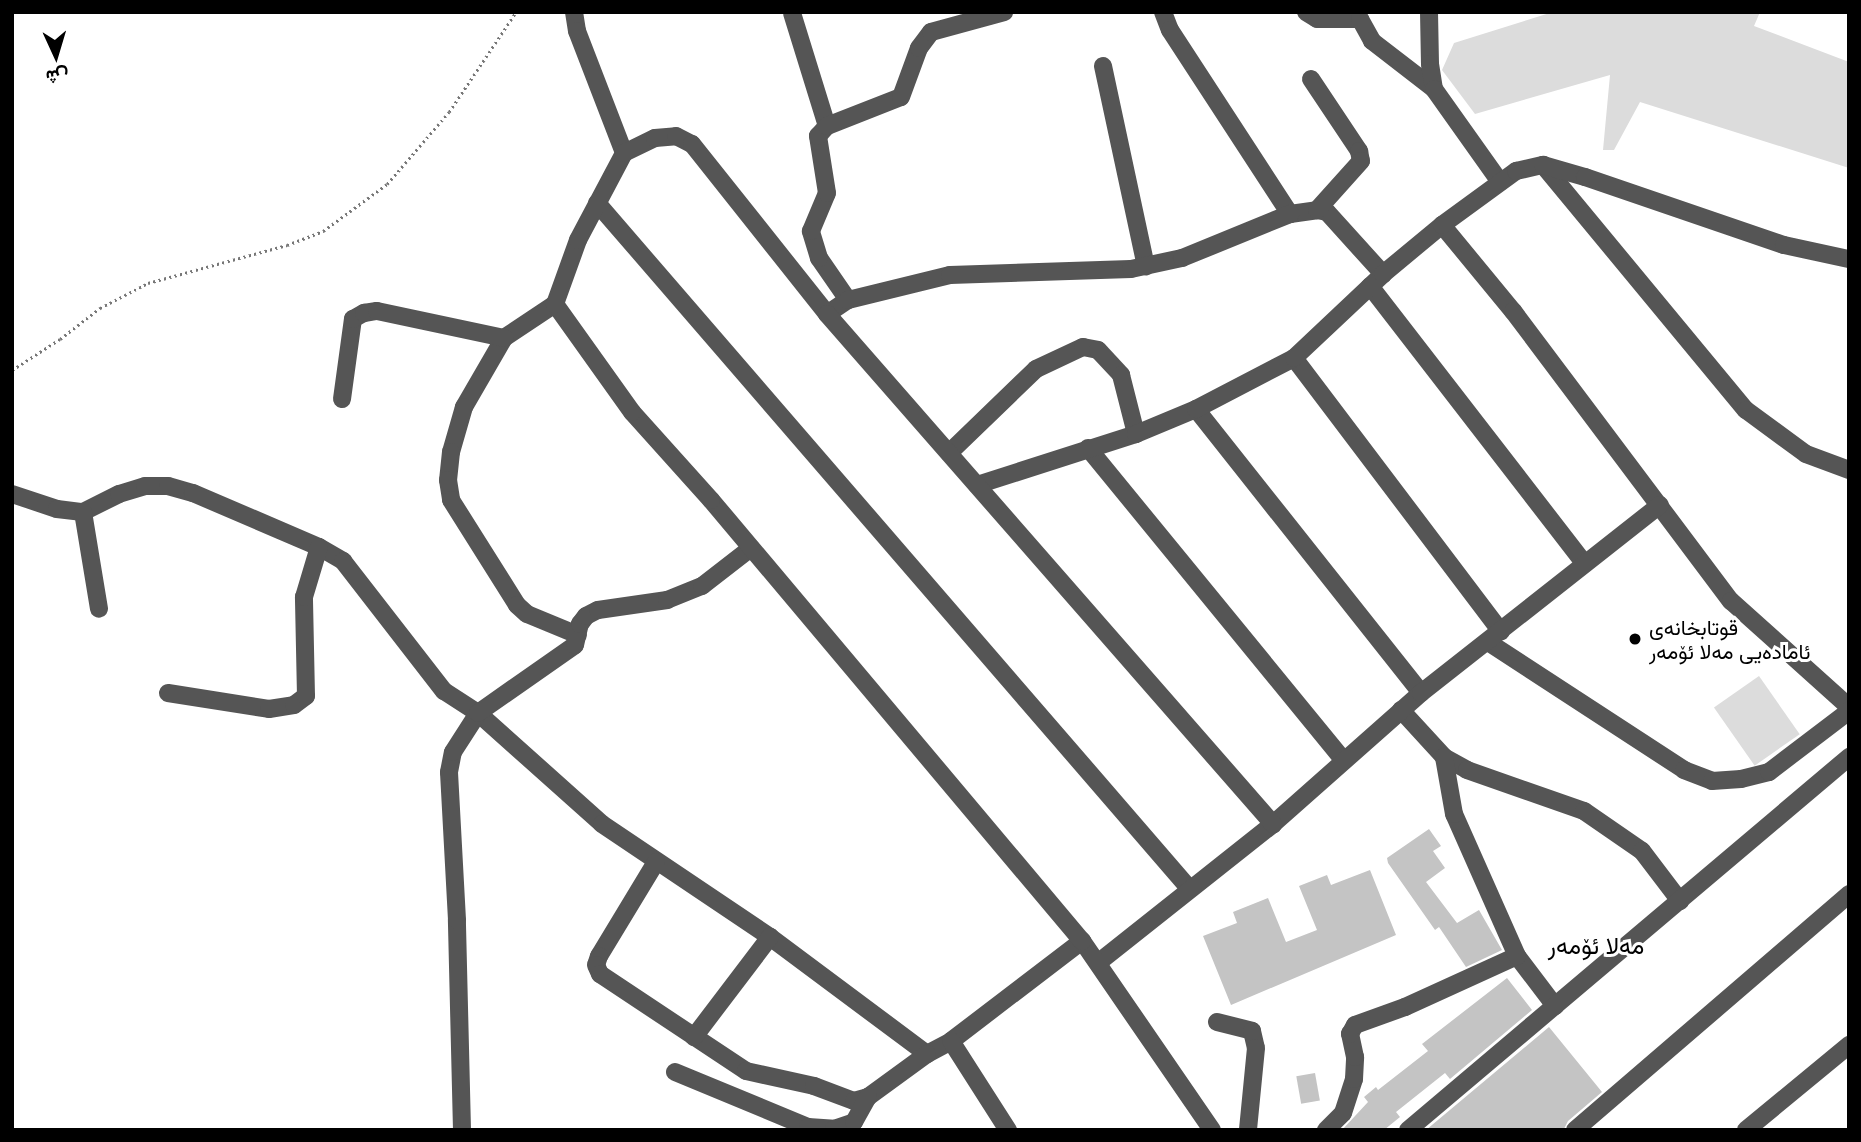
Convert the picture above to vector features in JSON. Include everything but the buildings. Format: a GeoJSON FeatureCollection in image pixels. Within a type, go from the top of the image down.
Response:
{"type":"FeatureCollection","features":[{"type":"Feature","properties":{"kind":"street"},"geometry":{"type":"LineString","coordinates":[[574,12],[577,31],[624,153]]}},
{"type":"Feature","properties":{"kind":"street"},"geometry":{"type":"LineString","coordinates":[[848,300],[819,258],[811,231],[827,192],[818,136],[827,126],[901,97],[919,48],[931,33],[1004,12]]}},
{"type":"Feature","properties":{"kind":"street"},"geometry":{"type":"LineString","coordinates":[[1163,12],[1170,30],[1290,214]]}},
{"type":"Feature","properties":{"kind":"street"},"geometry":{"type":"LineString","coordinates":[[1306,12],[1317,19],[1360,19],[1372,41],[1434,89],[1500,183]]}},
{"type":"Feature","properties":{"kind":"street"},"geometry":{"type":"LineString","coordinates":[[1429,12],[1430,64],[1434,89]]}},
{"type":"Feature","properties":{"kind":"street"},"geometry":{"type":"LineString","coordinates":[[792,13],[827,126]]}},
{"type":"Feature","properties":{"kind":"street"},"geometry":{"type":"LineString","coordinates":[[1103,66],[1146,266]]}},
{"type":"Feature","properties":{"kind":"street"},"geometry":{"type":"LineString","coordinates":[[1311,79],[1359,151],[1361,161],[1317,209]]}},
{"type":"Feature","properties":{"kind":"street"},"geometry":{"type":"LineString","coordinates":[[578,635],[527,614],[517,605],[451,500],[448,480],[451,452],[464,407],[504,338],[555,304],[578,240],[624,153],[655,138],[676,136],[692,144],[827,314],[1273,824]]}},
{"type":"Feature","properties":{"kind":"street"},"geometry":{"type":"LineString","coordinates":[[1543,165],[1746,410],[1806,454],[1849,470]]}},
{"type":"Feature","properties":{"kind":"street"},"geometry":{"type":"LineString","coordinates":[[977,485],[1136,435],[1294,358],[1377,280],[1442,225],[1516,171],[1543,165],[1649,197],[1784,245],[1849,259]]}},
{"type":"Feature","properties":{"kind":"street"},"geometry":{"type":"LineString","coordinates":[[597,203],[1189,888]]}},
{"type":"Feature","properties":{"kind":"street"},"geometry":{"type":"LineString","coordinates":[[827,314],[848,300],[950,275],[1131,269],[1146,266],[1182,258],[1290,214],[1317,209],[1327,212],[1585,564]]}},
{"type":"Feature","properties":{"kind":"street"},"geometry":{"type":"LineString","coordinates":[[1294,358],[1494,637],[1684,769],[1712,781],[1741,779],[1769,772],[1849,709],[1731,601],[1513,311],[1442,225]]}},
{"type":"Feature","properties":{"kind":"street"},"geometry":{"type":"LineString","coordinates":[[555,304],[632,412],[751,548],[1100,962],[1212,1130]]}},
{"type":"Feature","properties":{"kind":"street"},"geometry":{"type":"LineString","coordinates":[[342,399],[353,319],[364,313],[377,311],[504,338]]}},
{"type":"Feature","properties":{"kind":"street"},"geometry":{"type":"LineString","coordinates":[[949,453],[1036,369],[1083,347],[1098,350],[1121,375],[1136,435]]}},
{"type":"Feature","properties":{"kind":"street"},"geometry":{"type":"LineString","coordinates":[[1196,408],[1421,693]]}},
{"type":"Feature","properties":{"kind":"street"},"geometry":{"type":"LineString","coordinates":[[1088,448],[1344,761]]}},
{"type":"Feature","properties":{"kind":"street"},"geometry":{"type":"LineString","coordinates":[[12,494],[57,509],[83,512],[119,494],[145,486],[168,486],[193,493],[319,547],[344,561],[444,691],[478,713],[602,824],[770,937],[927,1054]]}},
{"type":"Feature","properties":{"kind":"street"},"geometry":{"type":"LineString","coordinates":[[1100,962],[1189,888],[1273,824],[1421,693],[1660,505]]}},
{"type":"Feature","properties":{"kind":"street"},"geometry":{"type":"LineString","coordinates":[[83,512],[99,608]]}},
{"type":"Feature","properties":{"kind":"street"},"geometry":{"type":"LineString","coordinates":[[168,693],[269,709],[294,705],[306,696],[304,597],[319,547]]}},
{"type":"Feature","properties":{"kind":"street"},"geometry":{"type":"LineString","coordinates":[[462,1130],[457,920],[449,772],[453,752],[478,713],[575,645],[586,617],[598,610],[667,600],[702,586],[751,548]]}},
{"type":"Feature","properties":{"kind":"street"},"geometry":{"type":"LineString","coordinates":[[1401,710],[1444,757],[1467,770],[1584,811],[1642,851],[1680,901]]}},
{"type":"Feature","properties":{"kind":"street"},"geometry":{"type":"LineString","coordinates":[[1444,757],[1454,814],[1517,956],[1555,1006]]}},
{"type":"Feature","properties":{"kind":"street"},"geometry":{"type":"LineString","coordinates":[[1408,1130],[1849,757]]}},
{"type":"Feature","properties":{"kind":"street"},"geometry":{"type":"LineString","coordinates":[[656,862],[599,956],[597,965],[600,974],[746,1071],[814,1086],[854,1101],[868,1097],[927,1054],[950,1041],[1082,941]]}},
{"type":"Feature","properties":{"kind":"street"},"geometry":{"type":"LineString","coordinates":[[1575,1130],[1849,894]]}},
{"type":"Feature","properties":{"kind":"street"},"geometry":{"type":"LineString","coordinates":[[694,1037],[770,937]]}},
{"type":"Feature","properties":{"kind":"street"},"geometry":{"type":"LineString","coordinates":[[1326,1130],[1343,1113],[1354,1079],[1350,1034],[1355,1025],[1405,1007],[1517,956]]}},
{"type":"Feature","properties":{"kind":"street"},"geometry":{"type":"LineString","coordinates":[[1217,1022],[1252,1031],[1256,1048],[1248,1130]]}},
{"type":"Feature","properties":{"kind":"street"},"geometry":{"type":"LineString","coordinates":[[950,1041],[1008,1130]]}},
{"type":"Feature","properties":{"kind":"street"},"geometry":{"type":"LineString","coordinates":[[1746,1130],[1849,1045]]}},
{"type":"Feature","properties":{"kind":"street"},"geometry":{"type":"LineString","coordinates":[[675,1072],[808,1127],[834,1129],[854,1122],[868,1097]]}},
{"type":"Feature","properties":{"kind":"path"},"geometry":{"type":"LineString","coordinates":[[12,370],[60,339],[100,308],[148,283],[287,245],[323,231],[387,184],[449,113],[516,12]]}},
{"type":"Feature","properties":{"kind":"shaded area"},"geometry":{"type":"Polygon","coordinates":[[[1553,12],[1760,12],[1754,26],[1849,62],[1849,168],[1640,102],[1614,150],[1603,150],[1610,75],[1475,114],[1442,70],[1454,43],[1553,12]]]}},
{"type":"Feature","properties":{"kind":"shaded area"},"geometry":{"type":"Polygon","coordinates":[[[1759,676],[1800,734],[1755,766],[1714,708],[1759,676]]]}},
{"type":"Feature","properties":{"kind":"place","name":"قوتابخانەی ئامادەیی مەلا ئۆمەر"},"geometry":{"type":"Point","coordinates":[1635,639]}},
{"type":"Feature","properties":{"kind":"district","name":"مەلا ئۆمەر"},"geometry":{"type":"Point","coordinates":[1596,945]}}]}
